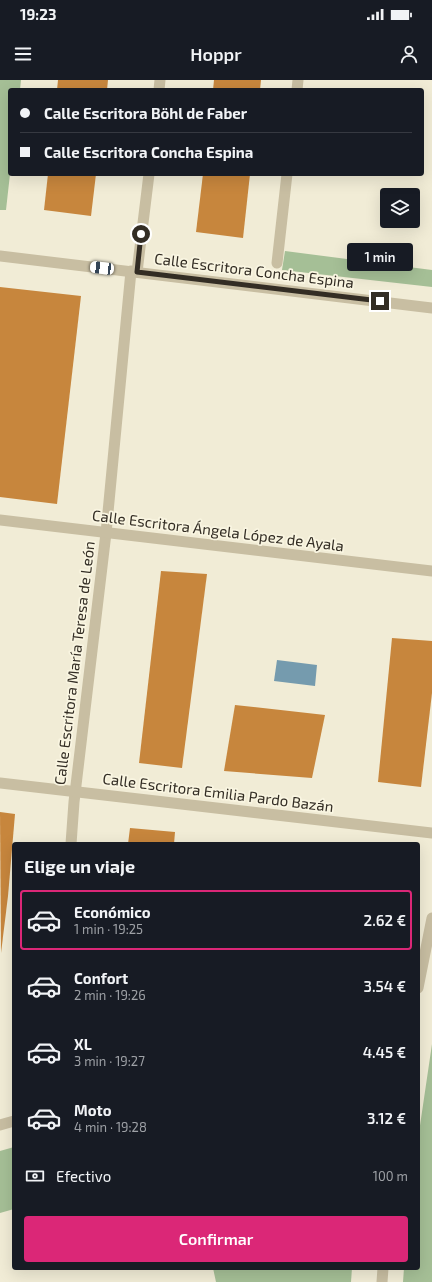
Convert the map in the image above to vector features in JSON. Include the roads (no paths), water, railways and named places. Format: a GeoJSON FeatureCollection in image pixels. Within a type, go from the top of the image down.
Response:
{"type":"FeatureCollection","features":[{"type":"Feature","properties":{"kind":"street","name":"Calle Escritora María Teresa de León"},"geometry":{"type":"LineString","coordinates":[[71,842],[75,792],[106,533],[134,272],[148,176]]}},
{"type":"Feature","properties":{"kind":"street"},"geometry":{"type":"LineString","coordinates":[[276,263],[287,176]]}},
{"type":"Feature","properties":{"kind":"street","name":"Calle Escritora Concha Espina"},"geometry":{"type":"LineString","coordinates":[[0,256],[432,308]]}},
{"type":"Feature","properties":{"kind":"street","name":"Calle Escritora Ángela López de Ayala"},"geometry":{"type":"LineString","coordinates":[[0,520],[432,571]]}},
{"type":"Feature","properties":{"kind":"street","name":"Calle Escritora Emilia Pardo Bazán"},"geometry":{"type":"LineString","coordinates":[[0,783],[432,833]]}},
{"type":"Feature","properties":{"kind":"street"},"geometry":{"type":"LineString","coordinates":[[420,978],[432,918]]}},
{"type":"Feature","properties":{"kind":"street"},"geometry":{"type":"LineString","coordinates":[[0,1125],[12,1122]]}},
{"type":"Feature","properties":{"kind":"street"},"geometry":{"type":"LineString","coordinates":[[382,1282],[383,1270]]}},
{"type":"Feature","properties":{"kind":"water"},"geometry":{"type":"Polygon","coordinates":[[[277,660],[317,665],[315,686],[274,681],[277,660]]]}}]}
